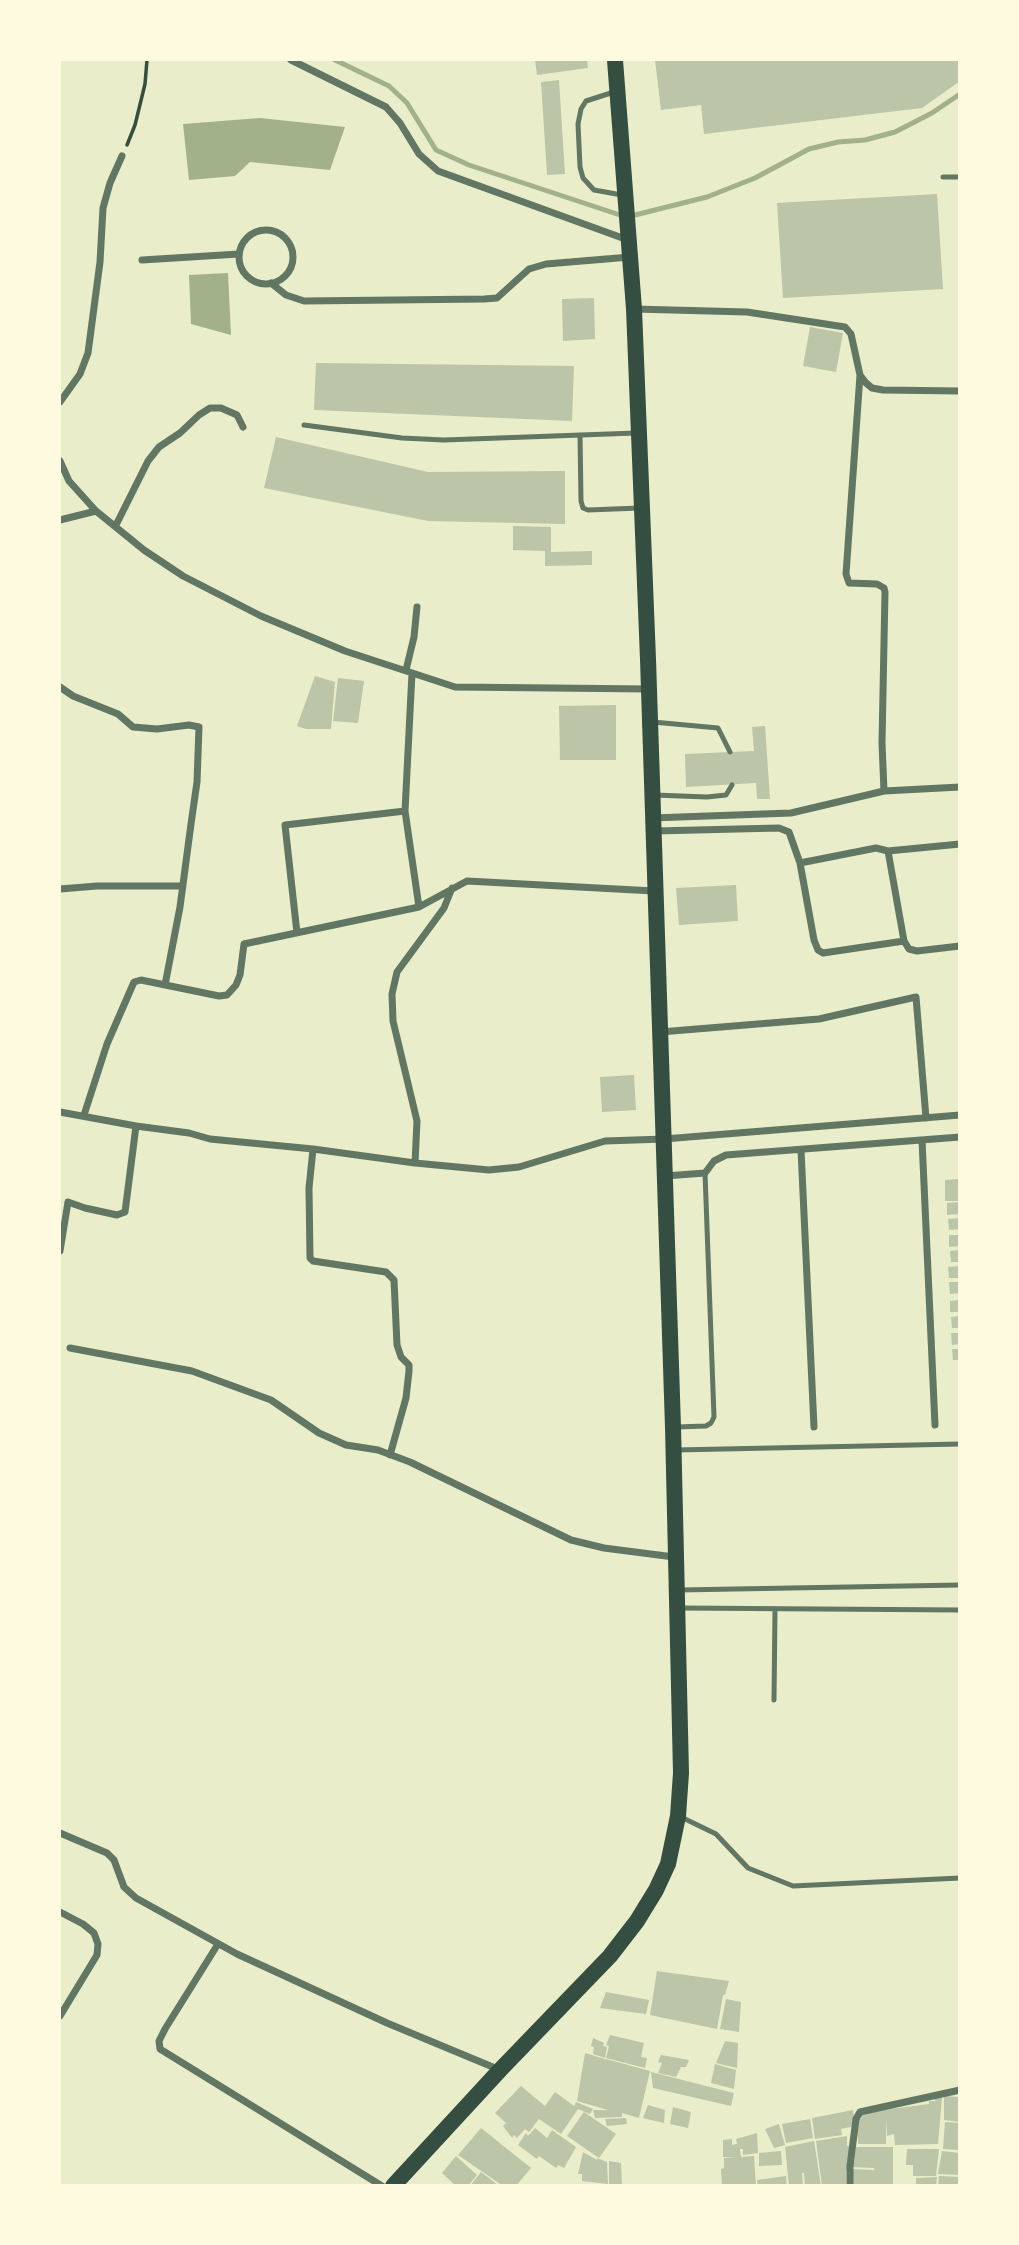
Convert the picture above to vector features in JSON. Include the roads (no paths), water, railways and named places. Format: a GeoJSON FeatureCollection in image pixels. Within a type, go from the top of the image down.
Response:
{"type":"FeatureCollection","features":[{"type":"Feature","properties":{"kind":"highway"},"geometry":{"type":"LineString","coordinates":[[393,2186],[500,2070],[591,1977],[637,1921],[668,1864],[678,1816],[681,1773],[674,1450],[649,689],[634,309],[614,60]]}},
{"type":"Feature","properties":{"kind":"street"},"geometry":{"type":"LineString","coordinates":[[291,60],[386,107],[400,123],[419,154],[438,171],[628,235]]}},
{"type":"Feature","properties":{"kind":"street"},"geometry":{"type":"LineString","coordinates":[[60,402],[80,374],[88,352],[100,261],[103,208],[122,156]]}},
{"type":"Feature","properties":{"kind":"street"},"geometry":{"type":"LineString","coordinates":[[266,230],[284,237],[292,254],[291,264],[280,280],[271,283],[262,284],[247,277],[239,262],[242,244],[256,232],[266,230]]}},
{"type":"Feature","properties":{"kind":"street"},"geometry":{"type":"LineString","coordinates":[[142,260],[239,254]]}},
{"type":"Feature","properties":{"kind":"street"},"geometry":{"type":"LineString","coordinates":[[271,283],[286,295],[304,301],[484,299],[497,298],[529,269],[546,264],[630,257]]}},
{"type":"Feature","properties":{"kind":"street"},"geometry":{"type":"LineString","coordinates":[[634,309],[747,312],[845,327],[851,334],[860,375],[846,574],[849,583],[877,584],[884,588],[885,592],[882,730],[884,791]]}},
{"type":"Feature","properties":{"kind":"street"},"geometry":{"type":"LineString","coordinates":[[860,375],[866,383],[883,390],[960,391]]}},
{"type":"Feature","properties":{"kind":"street"},"geometry":{"type":"LineString","coordinates":[[116,525],[148,461],[159,447],[180,433],[199,415],[210,408],[221,408],[237,415],[243,427]]}},
{"type":"Feature","properties":{"kind":"street"},"geometry":{"type":"LineString","coordinates":[[60,461],[69,481],[96,511],[144,550],[183,576],[250,611],[345,651],[455,687],[649,689]]}},
{"type":"Feature","properties":{"kind":"street"},"geometry":{"type":"LineString","coordinates":[[60,520],[96,511]]}},
{"type":"Feature","properties":{"kind":"street"},"geometry":{"type":"LineString","coordinates":[[417,607],[409,671],[405,811],[419,907]]}},
{"type":"Feature","properties":{"kind":"street"},"geometry":{"type":"LineString","coordinates":[[60,687],[73,696],[118,714],[133,727],[199,727],[197,782],[183,886],[165,985]]}},
{"type":"Feature","properties":{"kind":"street"},"geometry":{"type":"LineString","coordinates":[[653,825],[791,813],[884,791],[960,787]]}},
{"type":"Feature","properties":{"kind":"street"},"geometry":{"type":"LineString","coordinates":[[297,933],[285,825],[405,811]]}},
{"type":"Feature","properties":{"kind":"street"},"geometry":{"type":"LineString","coordinates":[[653,825],[779,828],[789,832],[800,863],[818,950],[823,953],[904,941]]}},
{"type":"Feature","properties":{"kind":"street"},"geometry":{"type":"LineString","coordinates":[[800,863],[876,848],[888,851],[960,844]]}},
{"type":"Feature","properties":{"kind":"street"},"geometry":{"type":"LineString","coordinates":[[888,851],[904,941],[909,949],[917,951],[960,946]]}},
{"type":"Feature","properties":{"kind":"street"},"geometry":{"type":"LineString","coordinates":[[83,1115],[107,1044],[134,982],[141,980],[219,996],[227,995],[233,991],[240,975],[244,944],[419,907],[467,881],[655,891]]}},
{"type":"Feature","properties":{"kind":"street"},"geometry":{"type":"LineString","coordinates":[[60,889],[183,886]]}},
{"type":"Feature","properties":{"kind":"street"},"geometry":{"type":"LineString","coordinates":[[415,1163],[417,1121],[393,1021],[392,994],[397,972],[444,908],[452,888]]}},
{"type":"Feature","properties":{"kind":"street"},"geometry":{"type":"LineString","coordinates":[[659,1032],[820,1019],[916,997],[926,1118]]}},
{"type":"Feature","properties":{"kind":"street"},"geometry":{"type":"LineString","coordinates":[[60,1112],[190,1133],[209,1139],[489,1170],[519,1167],[598,1142],[960,1115]]}},
{"type":"Feature","properties":{"kind":"street"},"geometry":{"type":"LineString","coordinates":[[60,1251],[64,1200],[117,1215],[125,1212],[136,1126]]}},
{"type":"Feature","properties":{"kind":"street"},"geometry":{"type":"LineString","coordinates":[[665,1176],[705,1173],[714,1161],[726,1155],[960,1137]]}},
{"type":"Feature","properties":{"kind":"street"},"geometry":{"type":"LineString","coordinates":[[922,1140],[935,1425]]}},
{"type":"Feature","properties":{"kind":"street"},"geometry":{"type":"LineString","coordinates":[[313,1149],[309,1188],[310,1258],[313,1261],[386,1272],[394,1279],[397,1345],[401,1357],[410,1365],[406,1398],[390,1455]]}},
{"type":"Feature","properties":{"kind":"street"},"geometry":{"type":"LineString","coordinates":[[800,1150],[814,1427]]}},
{"type":"Feature","properties":{"kind":"street"},"geometry":{"type":"LineString","coordinates":[[70,1348],[192,1371],[271,1400],[319,1433],[346,1445],[410,1462],[571,1540],[604,1548],[675,1558]]}},
{"type":"Feature","properties":{"kind":"street"},"geometry":{"type":"LineString","coordinates":[[60,1833],[107,1853],[114,1860],[124,1887],[136,1898],[218,1944],[387,2023],[500,2070]]}},
{"type":"Feature","properties":{"kind":"street"},"geometry":{"type":"LineString","coordinates":[[60,1912],[94,1933],[98,1944],[97,1955],[60,2015]]}},
{"type":"Feature","properties":{"kind":"street"},"geometry":{"type":"LineString","coordinates":[[218,1944],[165,2029],[159,2041],[160,2049],[382,2186]]}},
{"type":"Feature","properties":{"kind":"street"},"geometry":{"type":"LineString","coordinates":[[850,2186],[856,2119],[860,2112],[960,2090]]}},
{"type":"Feature","properties":{"kind":"lane"},"geometry":{"type":"LineString","coordinates":[[618,91],[586,100],[581,109],[578,124],[580,167],[583,178],[594,190],[626,198]]}},
{"type":"Feature","properties":{"kind":"lane"},"geometry":{"type":"LineString","coordinates":[[943,177],[960,177]]}},
{"type":"Feature","properties":{"kind":"lane"},"geometry":{"type":"LineString","coordinates":[[304,425],[402,438],[444,440],[639,433]]}},
{"type":"Feature","properties":{"kind":"lane"},"geometry":{"type":"LineString","coordinates":[[580,435],[583,508],[642,508]]}},
{"type":"Feature","properties":{"kind":"lane"},"geometry":{"type":"LineString","coordinates":[[650,722],[718,727],[730,752]]}},
{"type":"Feature","properties":{"kind":"lane"},"geometry":{"type":"LineString","coordinates":[[652,795],[726,795],[732,785]]}},
{"type":"Feature","properties":{"kind":"lane"},"geometry":{"type":"LineString","coordinates":[[673,1427],[706,1426],[714,1417],[705,1173]]}},
{"type":"Feature","properties":{"kind":"lane"},"geometry":{"type":"LineString","coordinates":[[674,1450],[960,1444]]}},
{"type":"Feature","properties":{"kind":"lane"},"geometry":{"type":"LineString","coordinates":[[676,1591],[960,1585]]}},
{"type":"Feature","properties":{"kind":"lane"},"geometry":{"type":"LineString","coordinates":[[677,1608],[960,1610]]}},
{"type":"Feature","properties":{"kind":"lane"},"geometry":{"type":"LineString","coordinates":[[774,1700],[775,1610]]}},
{"type":"Feature","properties":{"kind":"lane"},"geometry":{"type":"LineString","coordinates":[[678,1816],[716,1834],[748,1868],[793,1886],[960,1878]]}},
{"type":"Feature","properties":{"kind":"waterway"},"geometry":{"type":"LineString","coordinates":[[335,60],[389,86],[407,103],[436,150],[469,165],[620,215],[631,216],[707,197],[755,178],[809,149],[895,132],[932,113],[960,94]]}}]}
